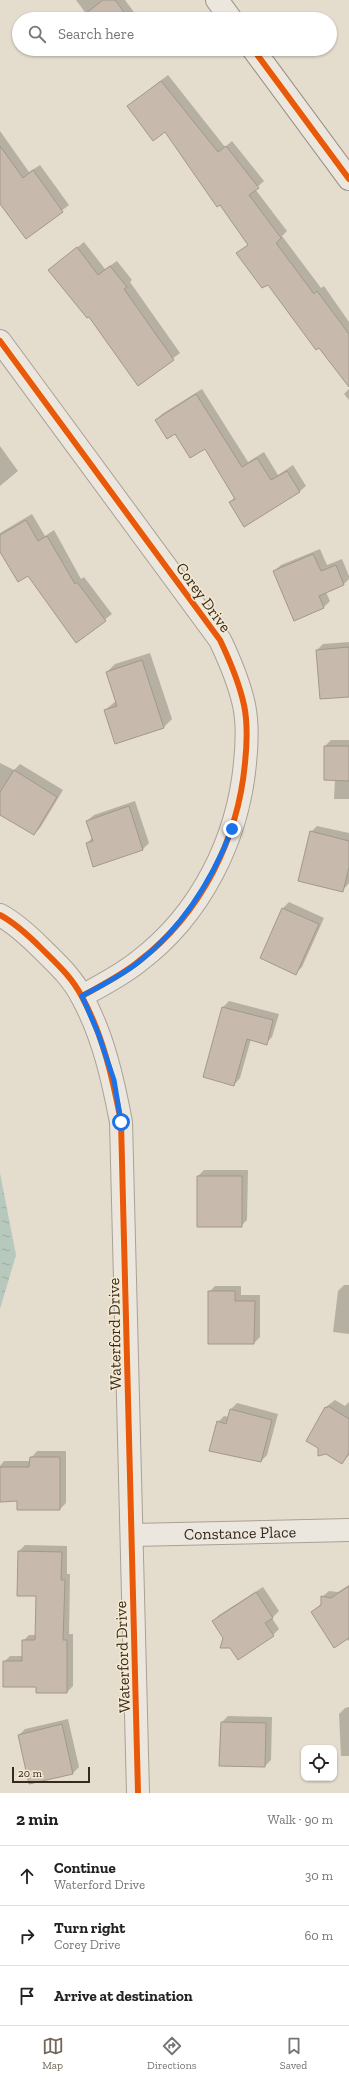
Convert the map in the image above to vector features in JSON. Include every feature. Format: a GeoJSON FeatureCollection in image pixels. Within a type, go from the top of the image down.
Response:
{"type":"FeatureCollection","features":[{"type":"Feature","properties":{"kind":"street"},"geometry":{"type":"LineString","coordinates":[[216,0],[225,12]]}},
{"type":"Feature","properties":{"kind":"street"},"geometry":{"type":"LineString","coordinates":[[258,56],[349,179]]}},
{"type":"Feature","properties":{"kind":"street","name":"Corey Drive"},"geometry":{"type":"LineString","coordinates":[[0,341],[220,640],[235,672],[244,707],[247,742],[244,778],[232,829],[218,864],[199,897],[169,934],[140,961],[82,996]]}},
{"type":"Feature","properties":{"kind":"street","name":"Waterford Drive"},"geometry":{"type":"LineString","coordinates":[[0,915],[35,942],[64,970],[82,996],[98,1033],[114,1080],[121,1122],[138,1793]]}},
{"type":"Feature","properties":{"kind":"street","name":"Constance Place"},"geometry":{"type":"LineString","coordinates":[[132,1535],[349,1530]]}},
{"type":"Feature","properties":{"kind":"water"},"geometry":{"type":"Polygon","coordinates":[[[0,1173],[16,1255],[0,1309],[0,1173]]]}},
{"type":"Feature","properties":{"kind":"building"},"geometry":{"type":"Polygon","coordinates":[[[103,0],[115,0],[124,12],[88,12],[103,0]]]}},
{"type":"Feature","properties":{"kind":"building"},"geometry":{"type":"Polygon","coordinates":[[[161,81],[218,152],[226,146],[259,188],[249,195],[281,238],[276,243],[314,294],[317,291],[349,334],[349,387],[319,348],[316,350],[268,285],[262,288],[236,253],[248,245],[220,205],[217,207],[165,132],[153,141],[127,106],[161,81]]]}},
{"type":"Feature","properties":{"kind":"building"},"geometry":{"type":"Polygon","coordinates":[[[0,146],[23,178],[33,170],[63,212],[26,239],[0,204],[0,146]]]}},
{"type":"Feature","properties":{"kind":"building"},"geometry":{"type":"Polygon","coordinates":[[[77,247],[98,275],[110,266],[127,287],[124,289],[174,360],[138,386],[89,317],[87,318],[48,270],[77,247]]]}},
{"type":"Feature","properties":{"kind":"building"},"geometry":{"type":"Polygon","coordinates":[[[196,394],[242,467],[257,458],[271,480],[287,471],[300,492],[244,527],[229,502],[235,499],[205,449],[190,458],[175,434],[167,439],[155,420],[196,394]]]}},
{"type":"Feature","properties":{"kind":"building"},"geometry":{"type":"Polygon","coordinates":[[[26,520],[38,541],[47,536],[75,584],[77,582],[106,621],[76,643],[28,576],[18,582],[0,552],[0,535],[26,520]]]}},
{"type":"Feature","properties":{"kind":"building"},"geometry":{"type":"Polygon","coordinates":[[[313,554],[321,571],[336,565],[344,585],[319,596],[324,608],[294,621],[273,571],[313,554]]]}},
{"type":"Feature","properties":{"kind":"building"},"geometry":{"type":"Polygon","coordinates":[[[349,647],[349,697],[320,699],[316,650],[349,647]]]}},
{"type":"Feature","properties":{"kind":"building"},"geometry":{"type":"Polygon","coordinates":[[[142,660],[164,728],[115,744],[104,710],[117,706],[106,672],[142,660]]]}},
{"type":"Feature","properties":{"kind":"building"},"geometry":{"type":"Polygon","coordinates":[[[324,746],[349,746],[349,781],[324,780],[324,746]]]}},
{"type":"Feature","properties":{"kind":"building"},"geometry":{"type":"Polygon","coordinates":[[[14,770],[57,797],[34,835],[0,815],[0,792],[14,770]]]}},
{"type":"Feature","properties":{"kind":"building"},"geometry":{"type":"Polygon","coordinates":[[[129,806],[143,850],[93,867],[86,843],[93,841],[86,821],[129,806]]]}},
{"type":"Feature","properties":{"kind":"building"},"geometry":{"type":"Polygon","coordinates":[[[310,831],[349,841],[349,867],[343,892],[298,881],[310,831]]]}},
{"type":"Feature","properties":{"kind":"building"},"geometry":{"type":"Polygon","coordinates":[[[282,908],[319,924],[296,975],[260,958],[282,908]]]}},
{"type":"Feature","properties":{"kind":"building"},"geometry":{"type":"Polygon","coordinates":[[[222,1007],[273,1020],[267,1045],[247,1039],[234,1086],[203,1077],[222,1007]]]}},
{"type":"Feature","properties":{"kind":"building"},"geometry":{"type":"Polygon","coordinates":[[[197,1176],[242,1176],[242,1227],[197,1227],[197,1176]]]}},
{"type":"Feature","properties":{"kind":"building"},"geometry":{"type":"Polygon","coordinates":[[[208,1291],[235,1291],[235,1301],[255,1301],[254,1344],[208,1344],[208,1291]]]}},
{"type":"Feature","properties":{"kind":"building"},"geometry":{"type":"Polygon","coordinates":[[[328,1406],[349,1419],[349,1453],[342,1464],[326,1454],[318,1456],[318,1448],[306,1441],[325,1407],[327,1408],[328,1406]]]}},
{"type":"Feature","properties":{"kind":"building"},"geometry":{"type":"Polygon","coordinates":[[[230,1409],[272,1420],[261,1462],[209,1451],[217,1421],[226,1424],[230,1409]]]}},
{"type":"Feature","properties":{"kind":"building"},"geometry":{"type":"Polygon","coordinates":[[[30,1457],[60,1457],[60,1510],[17,1510],[17,1501],[0,1502],[0,1467],[29,1467],[30,1457]]]}},
{"type":"Feature","properties":{"kind":"building"},"geometry":{"type":"Polygon","coordinates":[[[18,1551],[62,1552],[61,1580],[65,1580],[63,1640],[67,1640],[67,1693],[36,1693],[36,1687],[3,1687],[3,1661],[22,1661],[22,1640],[35,1640],[36,1596],[17,1596],[18,1551]]]}},
{"type":"Feature","properties":{"kind":"building"},"geometry":{"type":"Polygon","coordinates":[[[349,1586],[349,1638],[334,1648],[311,1612],[321,1605],[321,1596],[331,1598],[349,1586]]]}},
{"type":"Feature","properties":{"kind":"building"},"geometry":{"type":"Polygon","coordinates":[[[256,1592],[273,1618],[265,1623],[274,1636],[238,1660],[230,1648],[220,1648],[223,1638],[212,1621],[256,1592]]]}},
{"type":"Feature","properties":{"kind":"building"},"geometry":{"type":"Polygon","coordinates":[[[221,1722],[266,1723],[265,1767],[219,1766],[221,1722]]]}},
{"type":"Feature","properties":{"kind":"building"},"geometry":{"type":"Polygon","coordinates":[[[62,1724],[73,1774],[29,1784],[18,1735],[62,1724]]]}},
{"type":"Feature","properties":{"kind":"cycle path"},"geometry":{"type":"LineString","coordinates":[[258,56],[349,179]]}},
{"type":"Feature","properties":{"kind":"cycle path"},"geometry":{"type":"LineString","coordinates":[[0,341],[220,640],[231,664],[242,696],[247,727],[245,763],[241,791],[234,819],[225,847],[213,873],[198,898],[181,921],[161,942],[139,961],[112,980],[82,996]]}},
{"type":"Feature","properties":{"kind":"cycle path"},"geometry":{"type":"LineString","coordinates":[[0,915],[27,934],[63,971],[78,990],[96,1027],[101,1042],[111,1074],[121,1122],[138,1793]]}},
{"type":"Feature","properties":{"kind":"route"},"geometry":{"type":"LineString","coordinates":[[121,1122],[114,1080],[98,1033],[82,996],[106,983],[140,961],[169,934],[199,897],[218,864],[232,829]]}}]}
